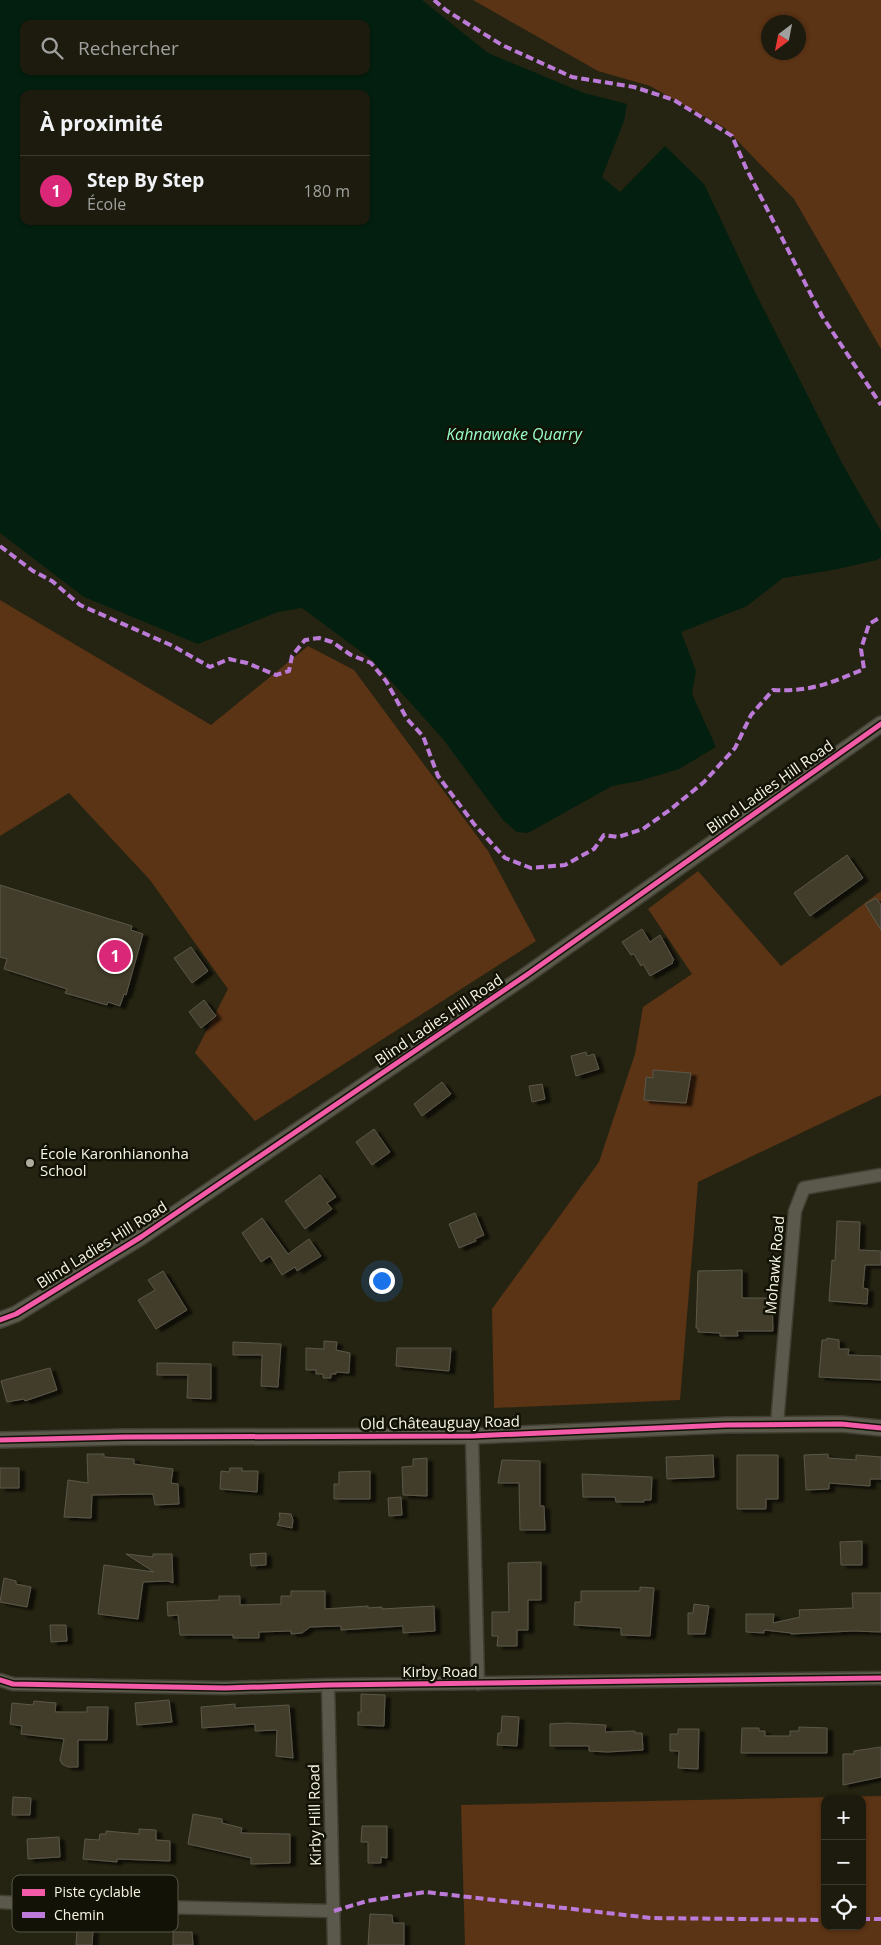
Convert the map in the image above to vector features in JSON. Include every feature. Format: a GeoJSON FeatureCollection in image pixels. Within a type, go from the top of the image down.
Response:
{"type":"FeatureCollection","features":[{"type":"Feature","properties":{"kind":"street","name":"Blind Ladies Hill Road"},"geometry":{"type":"LineString","coordinates":[[0,1320],[32,1305],[141,1237],[528,974],[881,724]]}},
{"type":"Feature","properties":{"kind":"street","name":"Mohawk Road"},"geometry":{"type":"LineString","coordinates":[[777,1424],[795,1211],[804,1188],[881,1175]]}},
{"type":"Feature","properties":{"kind":"street","name":"Old Châteauguay Road"},"geometry":{"type":"LineString","coordinates":[[0,1440],[124,1437],[472,1436],[777,1424],[841,1424],[881,1428]]}},
{"type":"Feature","properties":{"kind":"street"},"geometry":{"type":"LineString","coordinates":[[472,1436],[478,1684]]}},
{"type":"Feature","properties":{"kind":"street","name":"Kirby Road"},"geometry":{"type":"LineString","coordinates":[[0,1680],[13,1684],[206,1688],[881,1678]]}},
{"type":"Feature","properties":{"kind":"street","name":"Kirby Hill Road"},"geometry":{"type":"LineString","coordinates":[[328,1685],[334,1945]]}},
{"type":"Feature","properties":{"kind":"street"},"geometry":{"type":"LineString","coordinates":[[178,1907],[334,1911]]}},
{"type":"Feature","properties":{"kind":"shaded area"},"geometry":{"type":"Polygon","coordinates":[[[473,0],[881,0],[881,349],[794,199],[725,128],[650,86],[598,71],[473,0]]]}},
{"type":"Feature","properties":{"kind":"shaded area"},"geometry":{"type":"Polygon","coordinates":[[[0,600],[211,725],[308,646],[354,670],[488,851],[536,941],[255,1121],[195,1053],[228,989],[150,880],[69,793],[0,836],[0,600]]]}},
{"type":"Feature","properties":{"kind":"shaded area"},"geometry":{"type":"Polygon","coordinates":[[[698,871],[781,966],[881,891],[881,1095],[698,1182],[680,1400],[494,1408],[492,1309],[599,1162],[635,1054],[643,1007],[692,974],[648,909],[698,871]]]}},
{"type":"Feature","properties":{"kind":"shaded area"},"geometry":{"type":"Polygon","coordinates":[[[866,1796],[881,1796],[881,1945],[465,1945],[461,1805],[821,1797],[821,1930],[866,1930],[866,1796]]]}},
{"type":"Feature","properties":{"kind":"water","name":"Kahnawake Quarry"},"geometry":{"type":"Polygon","coordinates":[[[0,0],[422,0],[488,53],[584,93],[627,104],[624,121],[602,177],[620,192],[665,146],[704,184],[755,292],[843,465],[881,531],[881,557],[877,560],[833,570],[783,578],[747,606],[681,632],[696,671],[692,694],[716,747],[679,769],[639,781],[612,786],[528,833],[517,832],[503,820],[443,739],[371,659],[302,608],[278,612],[198,644],[84,597],[0,533],[0,0]]]}},
{"type":"Feature","properties":{"kind":"building"},"geometry":{"type":"Polygon","coordinates":[[[847,855],[863,878],[810,916],[794,893],[847,855]]]}},
{"type":"Feature","properties":{"kind":"building"},"geometry":{"type":"Polygon","coordinates":[[[0,885],[132,926],[131,930],[143,934],[126,995],[124,994],[120,1006],[108,1002],[107,1005],[65,993],[67,989],[4,969],[7,959],[0,957],[0,885]]]}},
{"type":"Feature","properties":{"kind":"building"},"geometry":{"type":"Polygon","coordinates":[[[876,898],[881,905],[881,930],[865,904],[876,898]]]}},
{"type":"Feature","properties":{"kind":"building"},"geometry":{"type":"Polygon","coordinates":[[[642,929],[650,942],[660,935],[674,960],[673,963],[650,976],[643,964],[641,966],[634,954],[631,955],[622,942],[642,929]]]}},
{"type":"Feature","properties":{"kind":"building"},"geometry":{"type":"Polygon","coordinates":[[[191,947],[208,971],[192,983],[174,958],[191,947]]]}},
{"type":"Feature","properties":{"kind":"building"},"geometry":{"type":"Polygon","coordinates":[[[204,1000],[216,1016],[201,1028],[189,1012],[204,1000]]]}},
{"type":"Feature","properties":{"kind":"building"},"geometry":{"type":"Polygon","coordinates":[[[586,1052],[587,1056],[594,1054],[599,1069],[576,1076],[571,1056],[586,1052]]]}},
{"type":"Feature","properties":{"kind":"building"},"geometry":{"type":"Polygon","coordinates":[[[653,1070],[691,1073],[686,1103],[644,1100],[646,1077],[653,1078],[653,1070]]]}},
{"type":"Feature","properties":{"kind":"building"},"geometry":{"type":"Polygon","coordinates":[[[442,1082],[451,1094],[422,1116],[414,1104],[442,1082]]]}},
{"type":"Feature","properties":{"kind":"building"},"geometry":{"type":"Polygon","coordinates":[[[542,1084],[545,1099],[532,1102],[529,1086],[542,1084]]]}},
{"type":"Feature","properties":{"kind":"building"},"geometry":{"type":"Polygon","coordinates":[[[374,1129],[390,1152],[372,1165],[356,1142],[374,1129]]]}},
{"type":"Feature","properties":{"kind":"building"},"geometry":{"type":"Polygon","coordinates":[[[320,1175],[336,1197],[327,1203],[332,1209],[305,1229],[285,1201],[320,1175]]]}},
{"type":"Feature","properties":{"kind":"building"},"geometry":{"type":"Polygon","coordinates":[[[475,1213],[484,1235],[475,1239],[476,1241],[459,1248],[449,1224],[475,1213]]]}},
{"type":"Feature","properties":{"kind":"building"},"geometry":{"type":"Polygon","coordinates":[[[262,1218],[288,1254],[309,1239],[321,1256],[297,1271],[295,1267],[282,1275],[270,1256],[261,1262],[242,1233],[262,1218]]]}},
{"type":"Feature","properties":{"kind":"building"},"geometry":{"type":"Polygon","coordinates":[[[837,1221],[860,1222],[859,1250],[881,1251],[881,1265],[865,1265],[863,1288],[868,1289],[867,1304],[829,1301],[832,1260],[835,1261],[837,1221]]]}},
{"type":"Feature","properties":{"kind":"building"},"geometry":{"type":"Polygon","coordinates":[[[742,1270],[742,1298],[772,1298],[773,1331],[737,1331],[738,1336],[720,1336],[720,1333],[698,1332],[698,1328],[696,1328],[698,1271],[742,1270]]]}},
{"type":"Feature","properties":{"kind":"building"},"geometry":{"type":"Polygon","coordinates":[[[163,1271],[187,1310],[156,1329],[138,1300],[155,1290],[148,1280],[163,1271]]]}},
{"type":"Feature","properties":{"kind":"building"},"geometry":{"type":"Polygon","coordinates":[[[827,1338],[839,1340],[839,1349],[849,1349],[848,1355],[881,1356],[881,1380],[819,1377],[822,1340],[827,1340],[827,1338]]]}},
{"type":"Feature","properties":{"kind":"building"},"geometry":{"type":"Polygon","coordinates":[[[324,1341],[337,1342],[336,1350],[350,1353],[349,1373],[336,1372],[336,1374],[331,1374],[331,1378],[323,1378],[323,1374],[316,1374],[316,1370],[306,1370],[306,1348],[324,1349],[324,1341]]]}},
{"type":"Feature","properties":{"kind":"building"},"geometry":{"type":"Polygon","coordinates":[[[233,1342],[281,1344],[278,1387],[261,1386],[262,1355],[233,1355],[233,1342]]]}},
{"type":"Feature","properties":{"kind":"building"},"geometry":{"type":"Polygon","coordinates":[[[397,1348],[451,1348],[449,1371],[396,1366],[397,1348]]]}},
{"type":"Feature","properties":{"kind":"building"},"geometry":{"type":"Polygon","coordinates":[[[157,1363],[211,1364],[211,1399],[187,1398],[188,1375],[157,1375],[157,1363]]]}},
{"type":"Feature","properties":{"kind":"building"},"geometry":{"type":"Polygon","coordinates":[[[50,1368],[57,1390],[25,1401],[24,1399],[7,1402],[1,1381],[50,1368]]]}},
{"type":"Feature","properties":{"kind":"building"},"geometry":{"type":"Polygon","coordinates":[[[87,1454],[104,1454],[104,1457],[134,1459],[134,1464],[173,1469],[171,1483],[178,1484],[179,1504],[155,1505],[153,1494],[92,1495],[91,1518],[64,1517],[68,1480],[88,1483],[87,1454]]]}},
{"type":"Feature","properties":{"kind":"building"},"geometry":{"type":"Polygon","coordinates":[[[828,1454],[828,1458],[856,1460],[856,1455],[881,1457],[881,1479],[870,1479],[870,1486],[829,1483],[829,1489],[806,1490],[804,1455],[828,1454]]]}},
{"type":"Feature","properties":{"kind":"building"},"geometry":{"type":"Polygon","coordinates":[[[713,1455],[714,1477],[667,1479],[666,1457],[713,1455]]]}},
{"type":"Feature","properties":{"kind":"building"},"geometry":{"type":"Polygon","coordinates":[[[737,1455],[778,1455],[778,1499],[766,1499],[766,1509],[737,1509],[737,1455]]]}},
{"type":"Feature","properties":{"kind":"building"},"geometry":{"type":"Polygon","coordinates":[[[427,1458],[427,1496],[403,1495],[402,1467],[413,1466],[413,1459],[427,1458]]]}},
{"type":"Feature","properties":{"kind":"building"},"geometry":{"type":"Polygon","coordinates":[[[502,1460],[540,1461],[540,1506],[544,1506],[545,1530],[520,1530],[519,1483],[498,1483],[502,1460]]]}},
{"type":"Feature","properties":{"kind":"building"},"geometry":{"type":"Polygon","coordinates":[[[0,1468],[19,1468],[19,1488],[0,1488],[0,1468]]]}},
{"type":"Feature","properties":{"kind":"building"},"geometry":{"type":"Polygon","coordinates":[[[230,1468],[242,1468],[242,1471],[258,1471],[257,1492],[220,1489],[221,1471],[229,1472],[230,1468]]]}},
{"type":"Feature","properties":{"kind":"building"},"geometry":{"type":"Polygon","coordinates":[[[370,1471],[370,1499],[334,1499],[334,1484],[339,1484],[339,1472],[370,1471]]]}},
{"type":"Feature","properties":{"kind":"building"},"geometry":{"type":"Polygon","coordinates":[[[582,1474],[652,1477],[651,1500],[644,1500],[644,1502],[616,1502],[615,1497],[583,1497],[582,1474]]]}},
{"type":"Feature","properties":{"kind":"building"},"geometry":{"type":"Polygon","coordinates":[[[401,1497],[402,1515],[389,1516],[388,1498],[401,1497]]]}},
{"type":"Feature","properties":{"kind":"building"},"geometry":{"type":"Polygon","coordinates":[[[279,1513],[291,1514],[293,1520],[292,1528],[277,1525],[280,1519],[279,1513]]]}},
{"type":"Feature","properties":{"kind":"building"},"geometry":{"type":"Polygon","coordinates":[[[862,1541],[862,1565],[841,1565],[840,1542],[862,1541]]]}},
{"type":"Feature","properties":{"kind":"building"},"geometry":{"type":"Polygon","coordinates":[[[266,1553],[266,1565],[251,1566],[250,1554],[266,1553]]]}},
{"type":"Feature","properties":{"kind":"building"},"geometry":{"type":"Polygon","coordinates":[[[126,1554],[153,1557],[153,1554],[172,1554],[173,1583],[168,1581],[143,1582],[138,1619],[98,1614],[104,1565],[154,1572],[126,1554]]]}},
{"type":"Feature","properties":{"kind":"building"},"geometry":{"type":"Polygon","coordinates":[[[541,1562],[541,1600],[528,1600],[528,1630],[517,1630],[517,1646],[497,1646],[498,1636],[492,1636],[492,1612],[509,1612],[508,1563],[541,1562]]]}},
{"type":"Feature","properties":{"kind":"building"},"geometry":{"type":"Polygon","coordinates":[[[4,1578],[16,1581],[16,1584],[31,1587],[27,1607],[0,1602],[4,1578]]]}},
{"type":"Feature","properties":{"kind":"building"},"geometry":{"type":"Polygon","coordinates":[[[640,1587],[654,1588],[650,1636],[621,1635],[621,1628],[574,1625],[575,1602],[581,1602],[581,1591],[640,1591],[640,1587]]]}},
{"type":"Feature","properties":{"kind":"building"},"geometry":{"type":"Polygon","coordinates":[[[291,1591],[325,1591],[325,1609],[368,1606],[368,1608],[382,1607],[382,1609],[434,1606],[435,1631],[403,1633],[403,1626],[341,1630],[341,1626],[310,1627],[302,1633],[291,1634],[291,1631],[259,1632],[259,1638],[233,1638],[233,1635],[180,1635],[178,1615],[168,1616],[167,1602],[219,1600],[219,1596],[240,1596],[240,1605],[281,1604],[281,1596],[291,1596],[291,1591]]]}},
{"type":"Feature","properties":{"kind":"building"},"geometry":{"type":"Polygon","coordinates":[[[852,1593],[881,1593],[881,1632],[853,1631],[791,1634],[764,1630],[764,1633],[746,1632],[746,1614],[774,1614],[773,1623],[800,1617],[799,1610],[853,1608],[852,1593]]]}},
{"type":"Feature","properties":{"kind":"building"},"geometry":{"type":"Polygon","coordinates":[[[694,1604],[709,1606],[705,1634],[688,1634],[688,1613],[693,1613],[694,1604]]]}},
{"type":"Feature","properties":{"kind":"building"},"geometry":{"type":"Polygon","coordinates":[[[50,1625],[66,1625],[67,1641],[51,1642],[50,1625]]]}},
{"type":"Feature","properties":{"kind":"building"},"geometry":{"type":"Polygon","coordinates":[[[361,1694],[385,1695],[384,1726],[358,1725],[358,1712],[361,1712],[361,1694]]]}},
{"type":"Feature","properties":{"kind":"building"},"geometry":{"type":"Polygon","coordinates":[[[169,1700],[172,1722],[137,1725],[135,1703],[169,1700]]]}},
{"type":"Feature","properties":{"kind":"building"},"geometry":{"type":"Polygon","coordinates":[[[34,1701],[56,1703],[55,1712],[87,1712],[87,1707],[108,1707],[107,1740],[78,1740],[78,1767],[68,1767],[62,1764],[60,1760],[64,1739],[21,1734],[22,1726],[10,1724],[12,1703],[33,1705],[34,1701]]]}},
{"type":"Feature","properties":{"kind":"building"},"geometry":{"type":"Polygon","coordinates":[[[235,1704],[235,1708],[289,1705],[293,1758],[276,1756],[277,1730],[255,1731],[255,1724],[202,1728],[201,1707],[235,1704]]]}},
{"type":"Feature","properties":{"kind":"building"},"geometry":{"type":"Polygon","coordinates":[[[502,1716],[519,1717],[517,1746],[497,1745],[498,1733],[501,1733],[502,1716]]]}},
{"type":"Feature","properties":{"kind":"building"},"geometry":{"type":"Polygon","coordinates":[[[550,1724],[606,1725],[605,1732],[635,1731],[635,1733],[642,1733],[643,1750],[607,1752],[589,1751],[589,1746],[550,1746],[550,1724]]]}},
{"type":"Feature","properties":{"kind":"building"},"geometry":{"type":"Polygon","coordinates":[[[799,1727],[827,1728],[827,1753],[741,1753],[742,1728],[759,1728],[759,1731],[765,1731],[765,1736],[790,1736],[790,1731],[799,1731],[799,1727]]]}},
{"type":"Feature","properties":{"kind":"building"},"geometry":{"type":"Polygon","coordinates":[[[678,1729],[699,1729],[698,1769],[678,1768],[679,1751],[670,1751],[670,1734],[678,1734],[678,1729]]]}},
{"type":"Feature","properties":{"kind":"building"},"geometry":{"type":"Polygon","coordinates":[[[881,1747],[881,1777],[843,1785],[843,1754],[854,1754],[854,1751],[881,1747]]]}},
{"type":"Feature","properties":{"kind":"building"},"geometry":{"type":"Polygon","coordinates":[[[13,1797],[31,1798],[30,1815],[12,1815],[13,1797]]]}},
{"type":"Feature","properties":{"kind":"building"},"geometry":{"type":"Polygon","coordinates":[[[193,1814],[222,1819],[222,1823],[242,1828],[241,1833],[290,1834],[290,1863],[251,1864],[251,1858],[188,1844],[193,1814]]]}},
{"type":"Feature","properties":{"kind":"building"},"geometry":{"type":"Polygon","coordinates":[[[362,1826],[387,1826],[387,1858],[381,1857],[381,1863],[368,1863],[368,1842],[361,1842],[362,1826]]]}},
{"type":"Feature","properties":{"kind":"building"},"geometry":{"type":"Polygon","coordinates":[[[139,1829],[156,1830],[156,1840],[170,1841],[170,1861],[117,1859],[117,1862],[83,1859],[85,1839],[99,1840],[100,1834],[106,1834],[106,1831],[139,1834],[139,1829]]]}},
{"type":"Feature","properties":{"kind":"building"},"geometry":{"type":"Polygon","coordinates":[[[59,1837],[60,1857],[28,1859],[27,1839],[59,1837]]]}},
{"type":"Feature","properties":{"kind":"building"},"geometry":{"type":"Polygon","coordinates":[[[370,1914],[392,1915],[393,1923],[404,1923],[404,1945],[368,1945],[370,1914]]]}},
{"type":"Feature","properties":{"kind":"building"},"geometry":{"type":"Polygon","coordinates":[[[77,1932],[93,1932],[92,1945],[76,1945],[77,1932]]]}},
{"type":"Feature","properties":{"kind":"building"},"geometry":{"type":"Polygon","coordinates":[[[173,1932],[192,1932],[193,1945],[173,1945],[173,1932]]]}},
{"type":"Feature","properties":{"kind":"marked path"},"geometry":{"type":"LineString","coordinates":[[434,0],[447,11],[502,45],[572,77],[634,87],[674,100],[732,136],[746,168],[822,316],[881,405]]}},
{"type":"Feature","properties":{"kind":"marked path"},"geometry":{"type":"LineString","coordinates":[[0,546],[33,571],[52,581],[80,605],[173,646],[210,667],[229,659],[247,663],[276,675],[289,671],[292,656],[305,640],[319,638],[332,642],[351,655],[371,663],[386,681],[407,719],[423,736],[438,776],[474,824],[505,858],[531,868],[565,865],[594,849],[604,835],[618,837],[643,829],[671,809],[704,782],[735,748],[751,715],[773,690],[798,690],[820,686],[864,669],[861,649],[869,624],[881,617]]}},
{"type":"Feature","properties":{"kind":"marked path"},"geometry":{"type":"LineString","coordinates":[[334,1911],[367,1901],[425,1892],[651,1918],[821,1920]]}},
{"type":"Feature","properties":{"kind":"marked path"},"geometry":{"type":"LineString","coordinates":[[866,1919],[881,1919]]}},
{"type":"Feature","properties":{"kind":"cycle path"},"geometry":{"type":"LineString","coordinates":[[0,1320],[16,1314],[141,1237],[528,974],[881,724]]}},
{"type":"Feature","properties":{"kind":"cycle path"},"geometry":{"type":"LineString","coordinates":[[0,1440],[124,1437],[472,1436],[726,1425],[841,1424],[881,1428]]}},
{"type":"Feature","properties":{"kind":"cycle path"},"geometry":{"type":"LineString","coordinates":[[0,1680],[13,1684],[225,1688],[881,1678]]}},
{"type":"Feature","properties":{"kind":"place","name":"Step By Step"},"geometry":{"type":"Point","coordinates":[115,956]}},
{"type":"Feature","properties":{"kind":"place","name":"École Karonhianonha School"},"geometry":{"type":"Point","coordinates":[30,1163]}}]}
